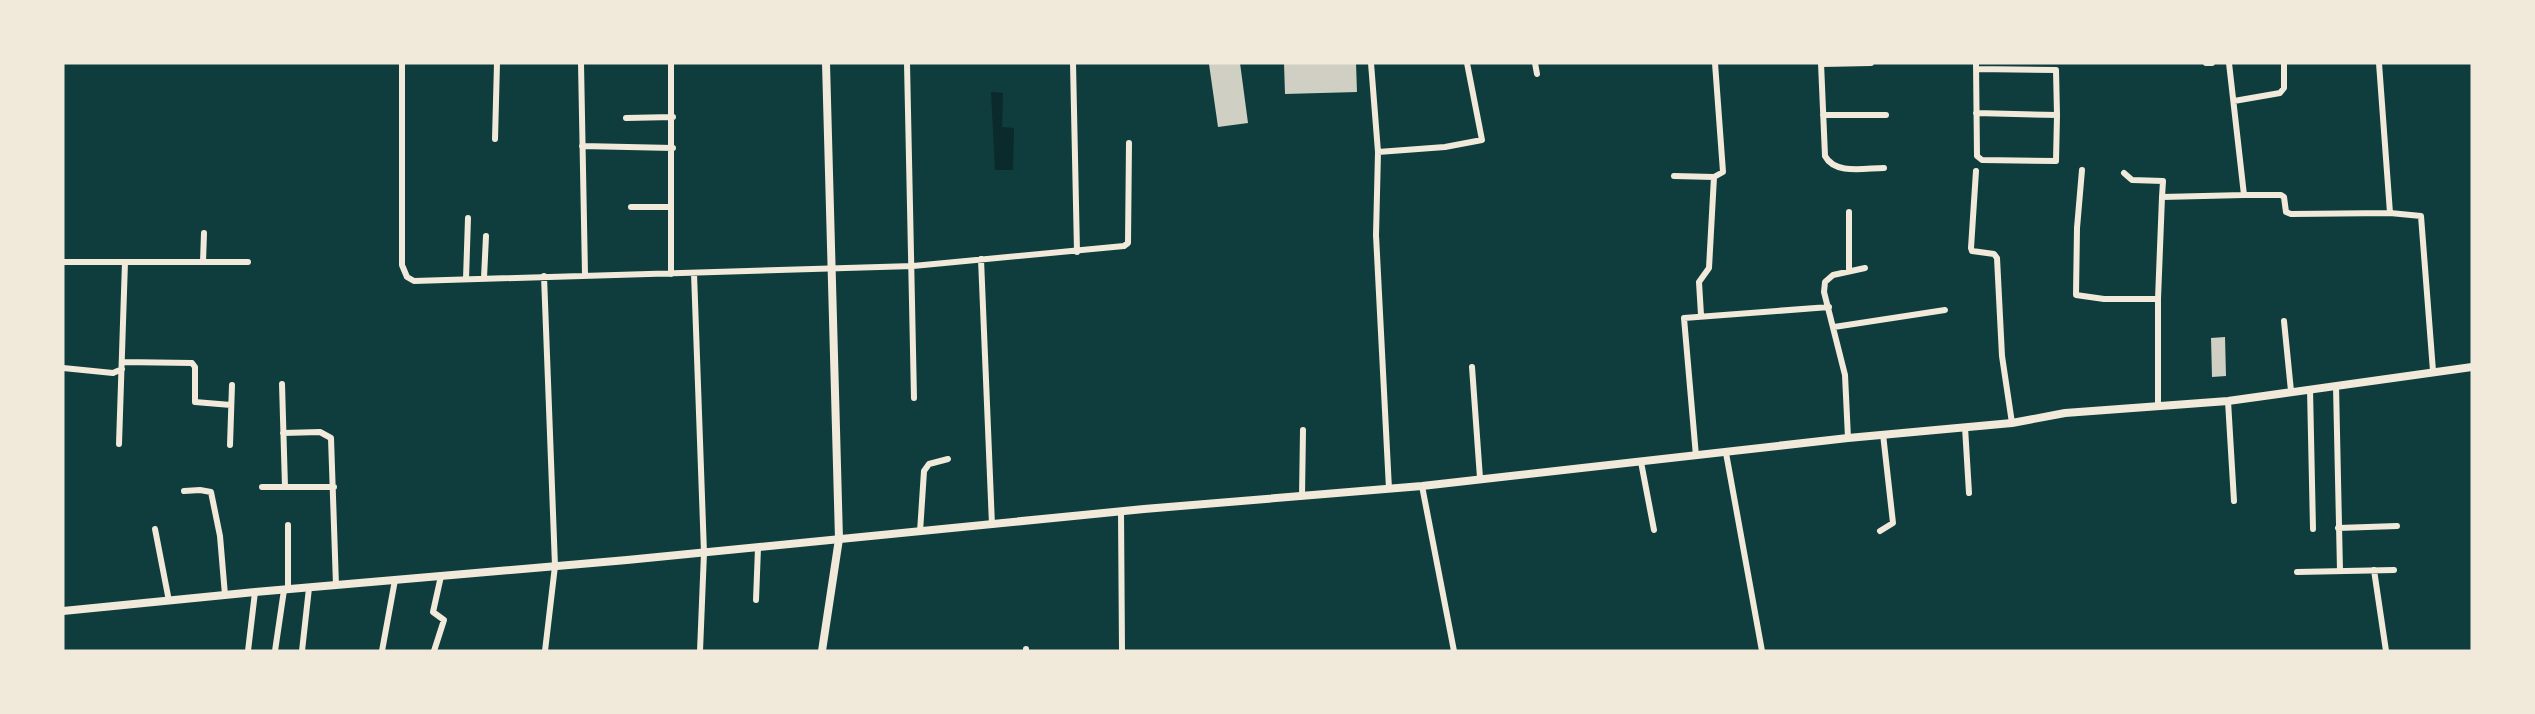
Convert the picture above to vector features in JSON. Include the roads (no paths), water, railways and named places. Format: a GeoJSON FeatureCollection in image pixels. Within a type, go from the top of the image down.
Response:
{"type":"FeatureCollection","features":[{"type":"Feature","properties":{"kind":"main road"},"geometry":{"type":"LineString","coordinates":[[822,651],[839,539],[826,63]]}},
{"type":"Feature","properties":{"kind":"street"},"geometry":{"type":"LineString","coordinates":[[402,63],[403,272],[414,281],[913,266],[1124,246],[1128,243],[1129,143]]}},
{"type":"Feature","properties":{"kind":"street"},"geometry":{"type":"LineString","coordinates":[[495,139],[497,63]]}},
{"type":"Feature","properties":{"kind":"street"},"geometry":{"type":"LineString","coordinates":[[581,63],[585,275]]}},
{"type":"Feature","properties":{"kind":"street"},"geometry":{"type":"LineString","coordinates":[[671,63],[673,117],[671,274]]}},
{"type":"Feature","properties":{"kind":"street"},"geometry":{"type":"LineString","coordinates":[[907,63],[914,398]]}},
{"type":"Feature","properties":{"kind":"street"},"geometry":{"type":"LineString","coordinates":[[1073,63],[1077,252]]}},
{"type":"Feature","properties":{"kind":"street"},"geometry":{"type":"LineString","coordinates":[[1371,63],[1378,152],[1376,236],[1389,489]]}},
{"type":"Feature","properties":{"kind":"street"},"geometry":{"type":"LineString","coordinates":[[1378,152],[1445,147],[1482,140],[1467,63]]}},
{"type":"Feature","properties":{"kind":"street"},"geometry":{"type":"LineString","coordinates":[[1535,63],[1537,74]]}},
{"type":"Feature","properties":{"kind":"street"},"geometry":{"type":"LineString","coordinates":[[1674,176],[1720,176],[1723,167],[1715,63]]}},
{"type":"Feature","properties":{"kind":"street"},"geometry":{"type":"LineString","coordinates":[[1870,63],[1821,64],[1824,156],[1828,162],[1839,168],[1884,168]]}},
{"type":"Feature","properties":{"kind":"street"},"geometry":{"type":"LineString","coordinates":[[2206,63],[2212,63]]}},
{"type":"Feature","properties":{"kind":"street"},"geometry":{"type":"LineString","coordinates":[[2229,63],[2244,195]]}},
{"type":"Feature","properties":{"kind":"street"},"geometry":{"type":"LineString","coordinates":[[2234,101],[2280,93],[2284,88],[2284,63]]}},
{"type":"Feature","properties":{"kind":"street"},"geometry":{"type":"LineString","coordinates":[[2379,63],[2390,213]]}},
{"type":"Feature","properties":{"kind":"street"},"geometry":{"type":"LineString","coordinates":[[1976,66],[2056,70],[2056,161],[1982,160],[1977,156],[1976,66]]}},
{"type":"Feature","properties":{"kind":"street"},"geometry":{"type":"LineString","coordinates":[[1976,113],[2057,115]]}},
{"type":"Feature","properties":{"kind":"street"},"geometry":{"type":"LineString","coordinates":[[1823,115],[1886,115]]}},
{"type":"Feature","properties":{"kind":"street"},"geometry":{"type":"LineString","coordinates":[[626,118],[673,117]]}},
{"type":"Feature","properties":{"kind":"street"},"geometry":{"type":"LineString","coordinates":[[582,146],[673,148]]}},
{"type":"Feature","properties":{"kind":"street"},"geometry":{"type":"LineString","coordinates":[[2082,170],[2077,228],[2076,295],[2104,299],[2158,299]]}},
{"type":"Feature","properties":{"kind":"street"},"geometry":{"type":"LineString","coordinates":[[1977,171],[1971,248],[1972,251],[1994,254],[1997,258],[2002,356],[2012,423]]}},
{"type":"Feature","properties":{"kind":"street"},"geometry":{"type":"LineString","coordinates":[[2124,173],[2132,180],[2163,181],[2158,299],[2158,407]]}},
{"type":"Feature","properties":{"kind":"street"},"geometry":{"type":"LineString","coordinates":[[1701,315],[1699,282],[1710,268],[1714,177]]}},
{"type":"Feature","properties":{"kind":"street"},"geometry":{"type":"LineString","coordinates":[[2162,197],[2281,195],[2284,197],[2286,212],[2290,214],[2390,213],[2421,216],[2433,371]]}},
{"type":"Feature","properties":{"kind":"street"},"geometry":{"type":"LineString","coordinates":[[632,207],[671,207]]}},
{"type":"Feature","properties":{"kind":"street"},"geometry":{"type":"LineString","coordinates":[[1849,212],[1849,271]]}},
{"type":"Feature","properties":{"kind":"street"},"geometry":{"type":"LineString","coordinates":[[466,279],[468,218]]}},
{"type":"Feature","properties":{"kind":"street"},"geometry":{"type":"LineString","coordinates":[[203,262],[204,233]]}},
{"type":"Feature","properties":{"kind":"street"},"geometry":{"type":"LineString","coordinates":[[484,278],[486,236]]}},
{"type":"Feature","properties":{"kind":"street"},"geometry":{"type":"LineString","coordinates":[[981,259],[992,525]]}},
{"type":"Feature","properties":{"kind":"street"},"geometry":{"type":"LineString","coordinates":[[63,261],[248,262]]}},
{"type":"Feature","properties":{"kind":"street"},"geometry":{"type":"LineString","coordinates":[[119,444],[125,262]]}},
{"type":"Feature","properties":{"kind":"street"},"geometry":{"type":"LineString","coordinates":[[1848,438],[1845,375],[1824,292],[1825,282],[1833,275],[1865,268]]}},
{"type":"Feature","properties":{"kind":"street"},"geometry":{"type":"LineString","coordinates":[[694,273],[704,553],[700,651]]}},
{"type":"Feature","properties":{"kind":"street"},"geometry":{"type":"LineString","coordinates":[[544,276],[555,566],[545,651]]}},
{"type":"Feature","properties":{"kind":"street"},"geometry":{"type":"LineString","coordinates":[[1696,456],[1684,320],[1686,316],[1828,307]]}},
{"type":"Feature","properties":{"kind":"street"},"geometry":{"type":"LineString","coordinates":[[1834,327],[1945,310]]}},
{"type":"Feature","properties":{"kind":"street"},"geometry":{"type":"LineString","coordinates":[[2284,321],[2291,392]]}},
{"type":"Feature","properties":{"kind":"street"},"geometry":{"type":"LineString","coordinates":[[63,368],[113,373],[122,365],[192,363],[195,367],[195,402],[231,405]]}},
{"type":"Feature","properties":{"kind":"street"},"geometry":{"type":"LineString","coordinates":[[1472,366],[1480,478]]}},
{"type":"Feature","properties":{"kind":"street"},"geometry":{"type":"LineString","coordinates":[[63,611],[1422,486],[1883,434],[2012,423],[2065,413],[2228,401],[2472,367]]}},
{"type":"Feature","properties":{"kind":"street"},"geometry":{"type":"LineString","coordinates":[[282,384],[285,487]]}},
{"type":"Feature","properties":{"kind":"street"},"geometry":{"type":"LineString","coordinates":[[230,445],[232,385]]}},
{"type":"Feature","properties":{"kind":"street"},"geometry":{"type":"LineString","coordinates":[[2336,386],[2340,571]]}},
{"type":"Feature","properties":{"kind":"street"},"geometry":{"type":"LineString","coordinates":[[2310,389],[2313,529]]}},
{"type":"Feature","properties":{"kind":"street"},"geometry":{"type":"LineString","coordinates":[[2228,401],[2234,501]]}},
{"type":"Feature","properties":{"kind":"street"},"geometry":{"type":"LineString","coordinates":[[1965,427],[1969,493]]}},
{"type":"Feature","properties":{"kind":"street"},"geometry":{"type":"LineString","coordinates":[[1302,496],[1303,430]]}},
{"type":"Feature","properties":{"kind":"street"},"geometry":{"type":"LineString","coordinates":[[283,433],[320,432],[331,438],[336,585]]}},
{"type":"Feature","properties":{"kind":"street"},"geometry":{"type":"LineString","coordinates":[[1880,531],[1893,523],[1883,434]]}},
{"type":"Feature","properties":{"kind":"street"},"geometry":{"type":"LineString","coordinates":[[1726,453],[1762,651]]}},
{"type":"Feature","properties":{"kind":"street"},"geometry":{"type":"LineString","coordinates":[[920,532],[924,471],[929,464],[948,459]]}},
{"type":"Feature","properties":{"kind":"street"},"geometry":{"type":"LineString","coordinates":[[1641,462],[1654,530]]}},
{"type":"Feature","properties":{"kind":"street"},"geometry":{"type":"LineString","coordinates":[[1422,486],[1454,651]]}},
{"type":"Feature","properties":{"kind":"street"},"geometry":{"type":"LineString","coordinates":[[262,487],[334,487]]}},
{"type":"Feature","properties":{"kind":"street"},"geometry":{"type":"LineString","coordinates":[[184,491],[211,492],[220,536],[225,595]]}},
{"type":"Feature","properties":{"kind":"street"},"geometry":{"type":"LineString","coordinates":[[1120,512],[1122,651]]}},
{"type":"Feature","properties":{"kind":"street"},"geometry":{"type":"LineString","coordinates":[[275,651],[286,590],[288,525]]}},
{"type":"Feature","properties":{"kind":"street"},"geometry":{"type":"LineString","coordinates":[[2338,528],[2397,526]]}},
{"type":"Feature","properties":{"kind":"street"},"geometry":{"type":"LineString","coordinates":[[155,529],[169,601]]}},
{"type":"Feature","properties":{"kind":"street"},"geometry":{"type":"LineString","coordinates":[[756,600],[758,548]]}},
{"type":"Feature","properties":{"kind":"street"},"geometry":{"type":"LineString","coordinates":[[2374,570],[2386,651]]}},
{"type":"Feature","properties":{"kind":"street"},"geometry":{"type":"LineString","coordinates":[[2297,573],[2394,570]]}},
{"type":"Feature","properties":{"kind":"street"},"geometry":{"type":"LineString","coordinates":[[434,651],[444,620],[433,612],[441,576]]}},
{"type":"Feature","properties":{"kind":"street"},"geometry":{"type":"LineString","coordinates":[[382,651],[395,580]]}},
{"type":"Feature","properties":{"kind":"street"},"geometry":{"type":"LineString","coordinates":[[302,651],[309,588]]}},
{"type":"Feature","properties":{"kind":"street"},"geometry":{"type":"LineString","coordinates":[[248,651],[255,592]]}},
{"type":"Feature","properties":{"kind":"water"},"geometry":{"type":"Polygon","coordinates":[[[991,92],[1003,93],[1002,127],[1014,128],[1013,170],[995,170],[991,92]]]}}]}
